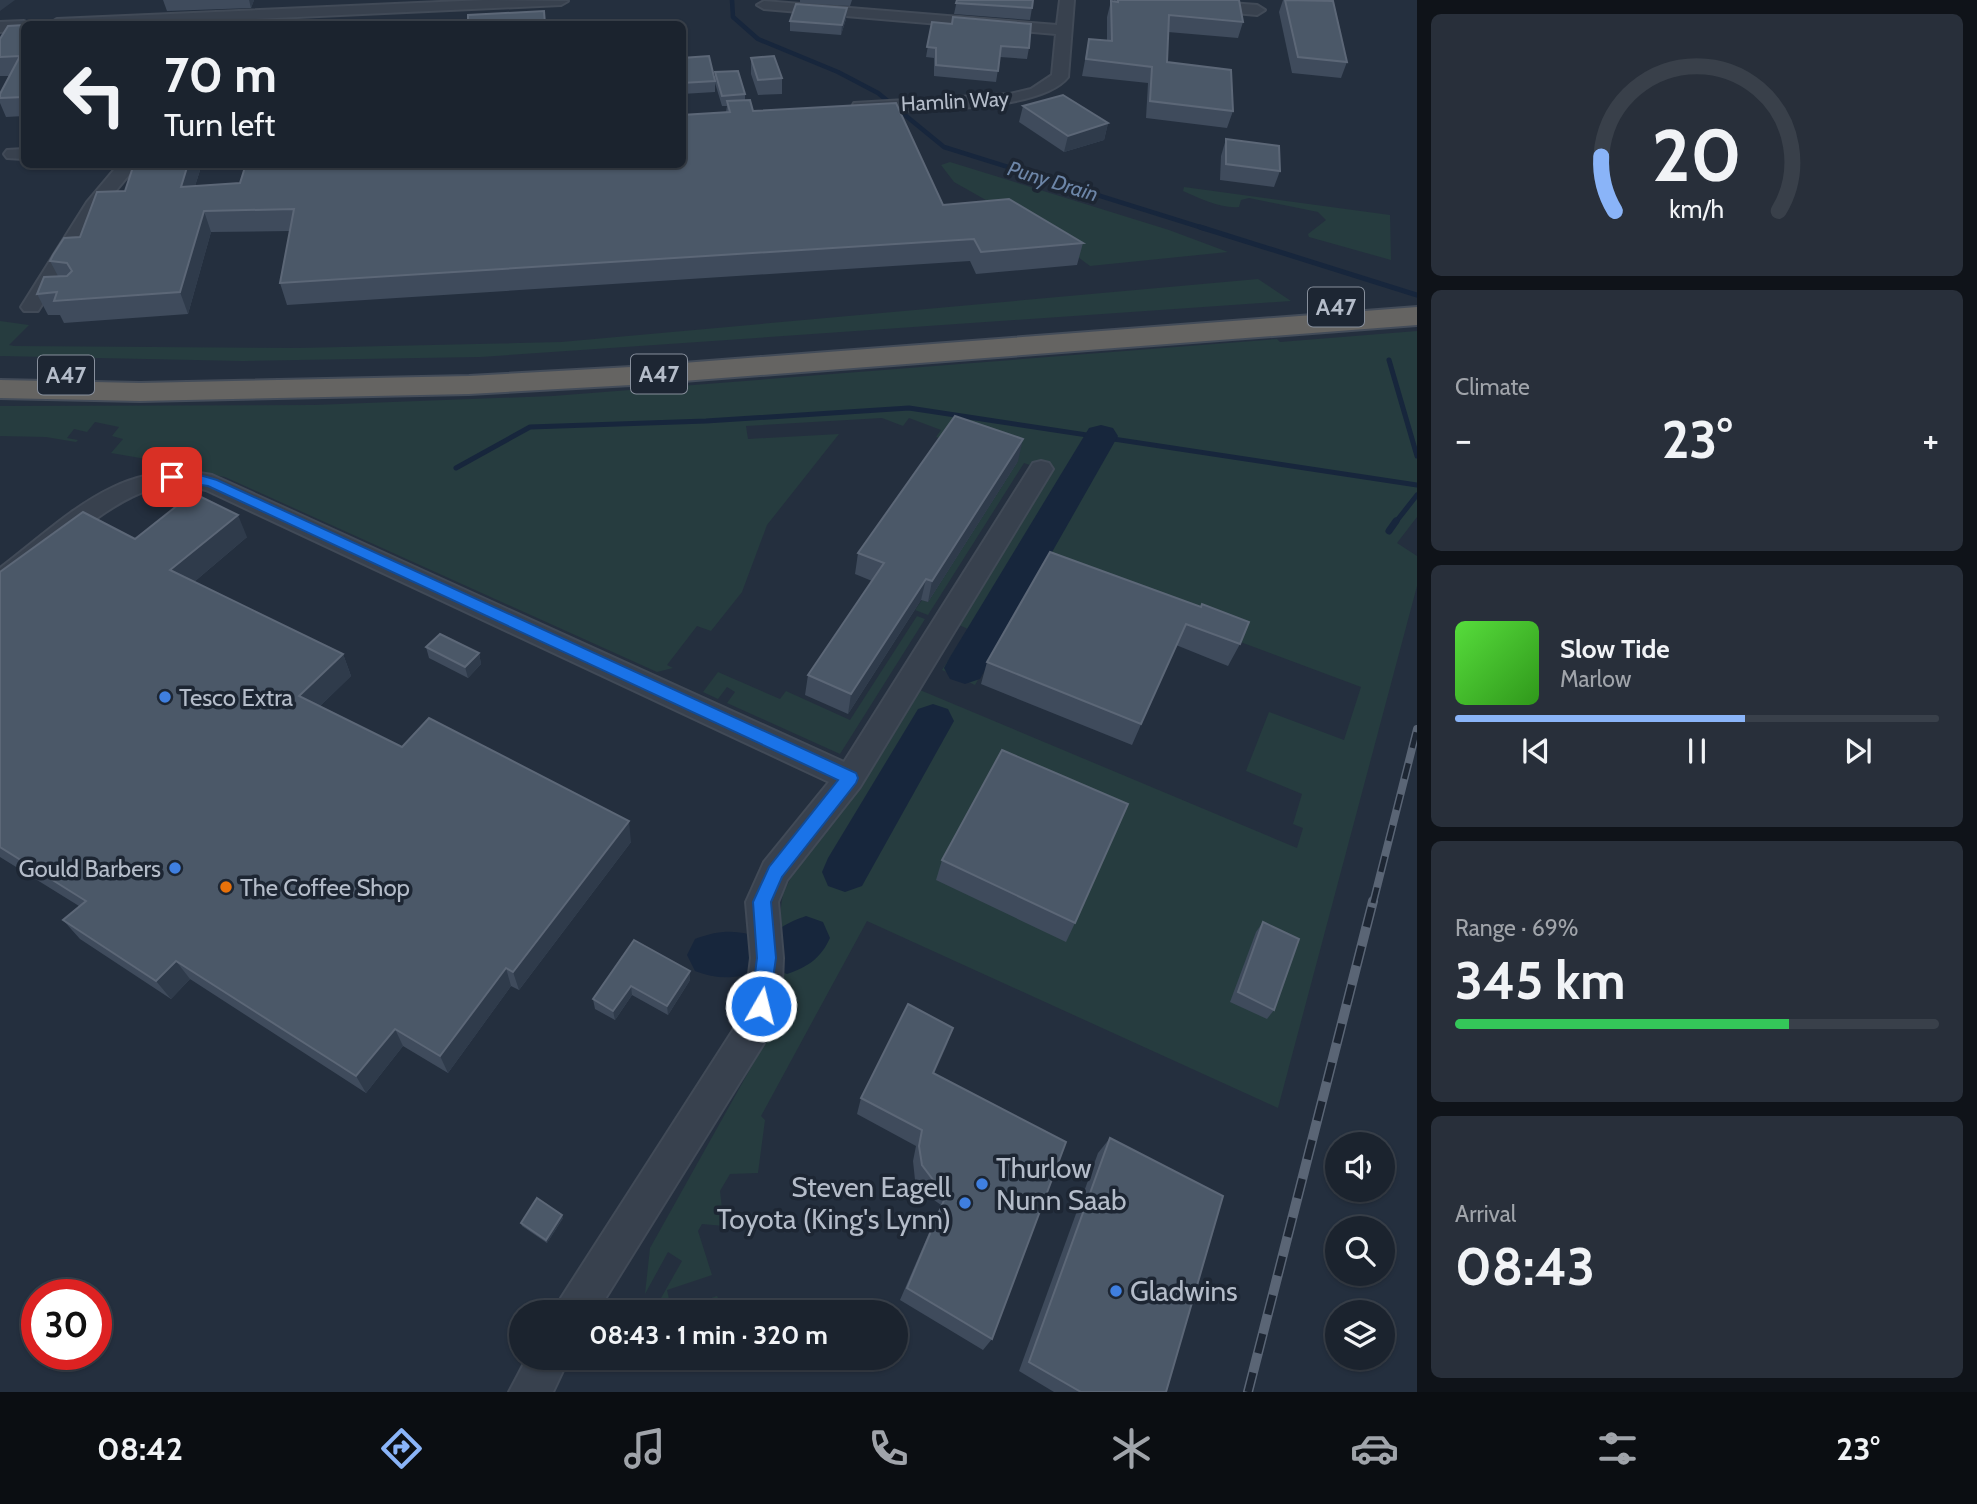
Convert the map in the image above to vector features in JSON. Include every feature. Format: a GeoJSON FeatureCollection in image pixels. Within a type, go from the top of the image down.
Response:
{"type":"FeatureCollection","features":[{"type":"Feature","properties":{"kind":"highway","name":"A47"},"geometry":{"type":"LineString","coordinates":[[0,384],[51,390],[333,389],[631,376],[1261,320],[1417,301]]}},
{"type":"Feature","properties":{"kind":"highway","name":"A47"},"geometry":{"type":"LineString","coordinates":[[0,376],[411,370],[587,362],[1261,320],[1417,316]]}},
{"type":"Feature","properties":{"kind":"highway"},"geometry":{"type":"LineString","coordinates":[[0,364],[132,374]]}},
{"type":"Feature","properties":{"kind":"highway"},"geometry":{"type":"LineString","coordinates":[[0,389],[51,390]]}},
{"type":"Feature","properties":{"kind":"street","name":"Hamlin Way"},"geometry":{"type":"LineString","coordinates":[[847,107],[1010,99],[1032,95],[1048,88],[1060,77],[1067,0]]}},
{"type":"Feature","properties":{"kind":"street"},"geometry":{"type":"LineString","coordinates":[[1135,0],[1220,13],[1257,9]]}},
{"type":"Feature","properties":{"kind":"street"},"geometry":{"type":"LineString","coordinates":[[78,21],[112,16],[244,20],[381,4],[481,9],[561,1]]}},
{"type":"Feature","properties":{"kind":"street"},"geometry":{"type":"LineString","coordinates":[[772,9],[1065,30]]}},
{"type":"Feature","properties":{"kind":"street"},"geometry":{"type":"LineString","coordinates":[[0,27],[21,26]]}},
{"type":"Feature","properties":{"kind":"street"},"geometry":{"type":"LineString","coordinates":[[44,296],[96,202],[126,168]]}},
{"type":"Feature","properties":{"kind":"street"},"geometry":{"type":"LineString","coordinates":[[583,1300],[752,1031],[765,982],[767,958],[762,902],[775,872],[850,778],[1041,469]]}},
{"type":"Feature","properties":{"kind":"street"},"geometry":{"type":"LineString","coordinates":[[0,582],[105,500],[128,487],[150,480],[193,477],[212,483],[850,778]]}},
{"type":"Feature","properties":{"kind":"street"},"geometry":{"type":"LineString","coordinates":[[530,1392],[542,1370]]}},
{"type":"Feature","properties":{"kind":"green space"},"geometry":{"type":"Polygon","coordinates":[[[950,162],[1169,230],[1228,252],[1090,266],[1051,237],[954,182],[941,165],[950,162]]]}},
{"type":"Feature","properties":{"kind":"green space"},"geometry":{"type":"Polygon","coordinates":[[[1184,187],[1390,215],[1391,260],[1309,237],[1308,234],[1326,220],[1318,212],[1249,198],[1241,200],[1239,207],[1225,206],[1183,191],[1184,187]]]}},
{"type":"Feature","properties":{"kind":"green space"},"geometry":{"type":"Polygon","coordinates":[[[1258,279],[1291,301],[480,357],[243,361],[0,356],[0,321],[29,325],[9,345],[14,346],[298,348],[561,342],[1258,279]]]}},
{"type":"Feature","properties":{"kind":"green space"},"geometry":{"type":"Polygon","coordinates":[[[1417,331],[1417,517],[1397,543],[1417,556],[1417,586],[1278,1108],[867,921],[761,1116],[765,1120],[758,1173],[730,1174],[720,1191],[724,1226],[702,1224],[698,1231],[712,1275],[667,1290],[669,1300],[660,1300],[682,1261],[668,1252],[645,1294],[650,1248],[772,1030],[784,953],[780,914],[783,893],[795,870],[870,772],[920,690],[1297,848],[1303,828],[1293,824],[1302,794],[1246,771],[1269,712],[1344,740],[1361,687],[1042,568],[975,685],[942,670],[968,629],[959,625],[1051,472],[1024,463],[928,615],[915,610],[922,600],[928,602],[1018,461],[936,437],[941,430],[909,418],[903,426],[882,418],[746,426],[748,439],[839,434],[767,525],[742,592],[711,631],[697,626],[667,665],[673,668],[657,672],[225,477],[190,470],[165,472],[146,459],[111,453],[123,439],[112,436],[119,427],[95,422],[87,432],[74,429],[67,438],[78,440],[76,442],[46,437],[0,436],[0,406],[314,405],[553,396],[1277,339],[1280,342],[1417,331]]]}},
{"type":"Feature","properties":{"kind":"green space"},"geometry":{"type":"Polygon","coordinates":[[[917,616],[925,619],[840,754],[727,703],[735,692],[727,687],[718,699],[703,692],[718,672],[780,699],[786,691],[850,720],[917,616]]]}},
{"type":"Feature","properties":{"kind":"building"},"geometry":{"type":"Polygon","coordinates":[[[957,0],[1033,0],[1032,8],[956,3],[957,0]]]}},
{"type":"Feature","properties":{"kind":"building"},"geometry":{"type":"Polygon","coordinates":[[[1239,0],[1243,22],[1169,15],[1167,62],[1231,70],[1233,111],[1150,101],[1152,67],[1086,59],[1089,39],[1112,41],[1111,1],[1239,0]]]}},
{"type":"Feature","properties":{"kind":"building"},"geometry":{"type":"Polygon","coordinates":[[[1285,0],[1333,1],[1347,62],[1298,57],[1285,0]]]}},
{"type":"Feature","properties":{"kind":"building"},"geometry":{"type":"Polygon","coordinates":[[[796,4],[847,8],[842,25],[790,21],[796,4]]]}},
{"type":"Feature","properties":{"kind":"building"},"geometry":{"type":"Polygon","coordinates":[[[544,11],[545,21],[468,21],[468,15],[544,11]]]}},
{"type":"Feature","properties":{"kind":"building"},"geometry":{"type":"Polygon","coordinates":[[[953,17],[1031,24],[1029,48],[1001,46],[998,71],[936,65],[936,48],[927,47],[932,22],[952,24],[953,17]]]}},
{"type":"Feature","properties":{"kind":"building"},"geometry":{"type":"Polygon","coordinates":[[[21,25],[21,97],[0,98],[20,56],[0,57],[0,39],[8,26],[21,25]]]}},
{"type":"Feature","properties":{"kind":"building"},"geometry":{"type":"Polygon","coordinates":[[[709,56],[715,81],[686,83],[686,58],[709,56]]]}},
{"type":"Feature","properties":{"kind":"building"},"geometry":{"type":"Polygon","coordinates":[[[774,56],[782,78],[758,80],[751,58],[774,56]]]}},
{"type":"Feature","properties":{"kind":"building"},"geometry":{"type":"Polygon","coordinates":[[[738,71],[745,94],[722,96],[715,72],[738,71]]]}},
{"type":"Feature","properties":{"kind":"building"},"geometry":{"type":"Polygon","coordinates":[[[1063,95],[1108,123],[1068,136],[1023,106],[1063,95]]]}},
{"type":"Feature","properties":{"kind":"building"},"geometry":{"type":"Polygon","coordinates":[[[750,100],[753,111],[896,103],[943,205],[1009,199],[1083,243],[981,252],[974,239],[280,283],[294,209],[204,211],[180,292],[54,301],[57,292],[37,294],[44,277],[67,276],[72,271],[67,263],[50,261],[53,255],[64,238],[80,237],[97,192],[125,191],[133,168],[187,168],[181,187],[240,183],[245,168],[686,168],[686,115],[730,112],[727,101],[750,100]]]}},
{"type":"Feature","properties":{"kind":"building"},"geometry":{"type":"Polygon","coordinates":[[[1226,139],[1279,146],[1280,171],[1226,164],[1226,139]]]}},
{"type":"Feature","properties":{"kind":"building"},"geometry":{"type":"Polygon","coordinates":[[[955,416],[1023,439],[932,581],[926,579],[851,694],[808,675],[884,563],[858,553],[955,416]]]}},
{"type":"Feature","properties":{"kind":"building"},"geometry":{"type":"Polygon","coordinates":[[[193,493],[238,515],[170,570],[343,654],[299,696],[402,747],[429,718],[629,821],[513,972],[506,968],[440,1056],[395,1029],[356,1076],[176,961],[156,981],[63,920],[86,901],[0,847],[0,572],[83,512],[135,539],[193,493]]]}},
{"type":"Feature","properties":{"kind":"building"},"geometry":{"type":"Polygon","coordinates":[[[1050,552],[1249,622],[1240,644],[1186,624],[1141,724],[987,662],[1050,552]]]}},
{"type":"Feature","properties":{"kind":"building"},"geometry":{"type":"Polygon","coordinates":[[[440,634],[479,653],[465,667],[426,647],[440,634]]]}},
{"type":"Feature","properties":{"kind":"building"},"geometry":{"type":"Polygon","coordinates":[[[1002,750],[1128,804],[1075,923],[942,860],[1002,750]]]}},
{"type":"Feature","properties":{"kind":"building"},"geometry":{"type":"Polygon","coordinates":[[[1263,922],[1299,939],[1274,1010],[1238,992],[1263,922]]]}},
{"type":"Feature","properties":{"kind":"building"},"geometry":{"type":"Polygon","coordinates":[[[634,940],[690,971],[667,1006],[631,986],[613,1011],[593,999],[634,940]]]}},
{"type":"Feature","properties":{"kind":"building","name":"Thurlow Nunn Saab"},"geometry":{"type":"Polygon","coordinates":[[[908,1004],[953,1028],[933,1073],[1066,1142],[992,1339],[907,1288],[948,1191],[934,1181],[922,1165],[919,1146],[922,1130],[861,1098],[908,1004]]]}},
{"type":"Feature","properties":{"kind":"building","name":"Gladwins"},"geometry":{"type":"Polygon","coordinates":[[[1110,1138],[1223,1196],[1166,1392],[1081,1392],[1029,1362],[1110,1138]]]}},
{"type":"Feature","properties":{"kind":"building"},"geometry":{"type":"Polygon","coordinates":[[[537,1198],[562,1215],[546,1240],[521,1223],[537,1198]]]}},
{"type":"Feature","properties":{"kind":"waterway","name":"Puny Drain"},"geometry":{"type":"LineString","coordinates":[[732,0],[733,17],[758,39],[838,72],[878,93],[944,147],[1206,229]]}},
{"type":"Feature","properties":{"kind":"waterway","name":"Puny Drain"},"geometry":{"type":"LineString","coordinates":[[1200,227],[1417,295]]}},
{"type":"Feature","properties":{"kind":"waterway"},"geometry":{"type":"LineString","coordinates":[[1389,360],[1417,456]]}},
{"type":"Feature","properties":{"kind":"waterway"},"geometry":{"type":"LineString","coordinates":[[456,468],[530,427],[706,421],[909,408],[1417,485]]}},
{"type":"Feature","properties":{"kind":"waterway"},"geometry":{"type":"LineString","coordinates":[[965,668],[1101,436]]}},
{"type":"Feature","properties":{"kind":"waterway"},"geometry":{"type":"LineString","coordinates":[[1395,523],[1417,495]]}},
{"type":"Feature","properties":{"kind":"waterway"},"geometry":{"type":"LineString","coordinates":[[1389,531],[1396,521]]}},
{"type":"Feature","properties":{"kind":"waterway"},"geometry":{"type":"LineString","coordinates":[[845,872],[933,721]]}},
{"type":"Feature","properties":{"kind":"waterway"},"geometry":{"type":"LineString","coordinates":[[787,952],[806,938]]}},
{"type":"Feature","properties":{"kind":"waterway"},"geometry":{"type":"LineString","coordinates":[[712,955],[744,954]]}},
{"type":"Feature","properties":{"kind":"railway"},"geometry":{"type":"LineString","coordinates":[[1373,903],[1417,729]]}},
{"type":"Feature","properties":{"kind":"railway"},"geometry":{"type":"LineString","coordinates":[[1248,1392],[1373,901]]}},
{"type":"Feature","properties":{"kind":"place","name":"Tesco Extra"},"geometry":{"type":"Point","coordinates":[165,697]}},
{"type":"Feature","properties":{"kind":"place","name":"Gould Barbers"},"geometry":{"type":"Point","coordinates":[175,868]}},
{"type":"Feature","properties":{"kind":"place","name":"The Coffee Shop"},"geometry":{"type":"Point","coordinates":[226,887]}},
{"type":"Feature","properties":{"kind":"place","name":"Thurlow Nunn Saab"},"geometry":{"type":"Point","coordinates":[982,1184]}},
{"type":"Feature","properties":{"kind":"place","name":"Steven Eagell Toyota (King's Lynn)"},"geometry":{"type":"Point","coordinates":[965,1203]}},
{"type":"Feature","properties":{"kind":"place","name":"Gladwins"},"geometry":{"type":"Point","coordinates":[1116,1291]}},
{"type":"Feature","properties":{"kind":"route"},"geometry":{"type":"LineString","coordinates":[[172,477],[193,477],[212,483],[850,778],[775,872],[762,902],[767,958],[761,1006]]}}]}
